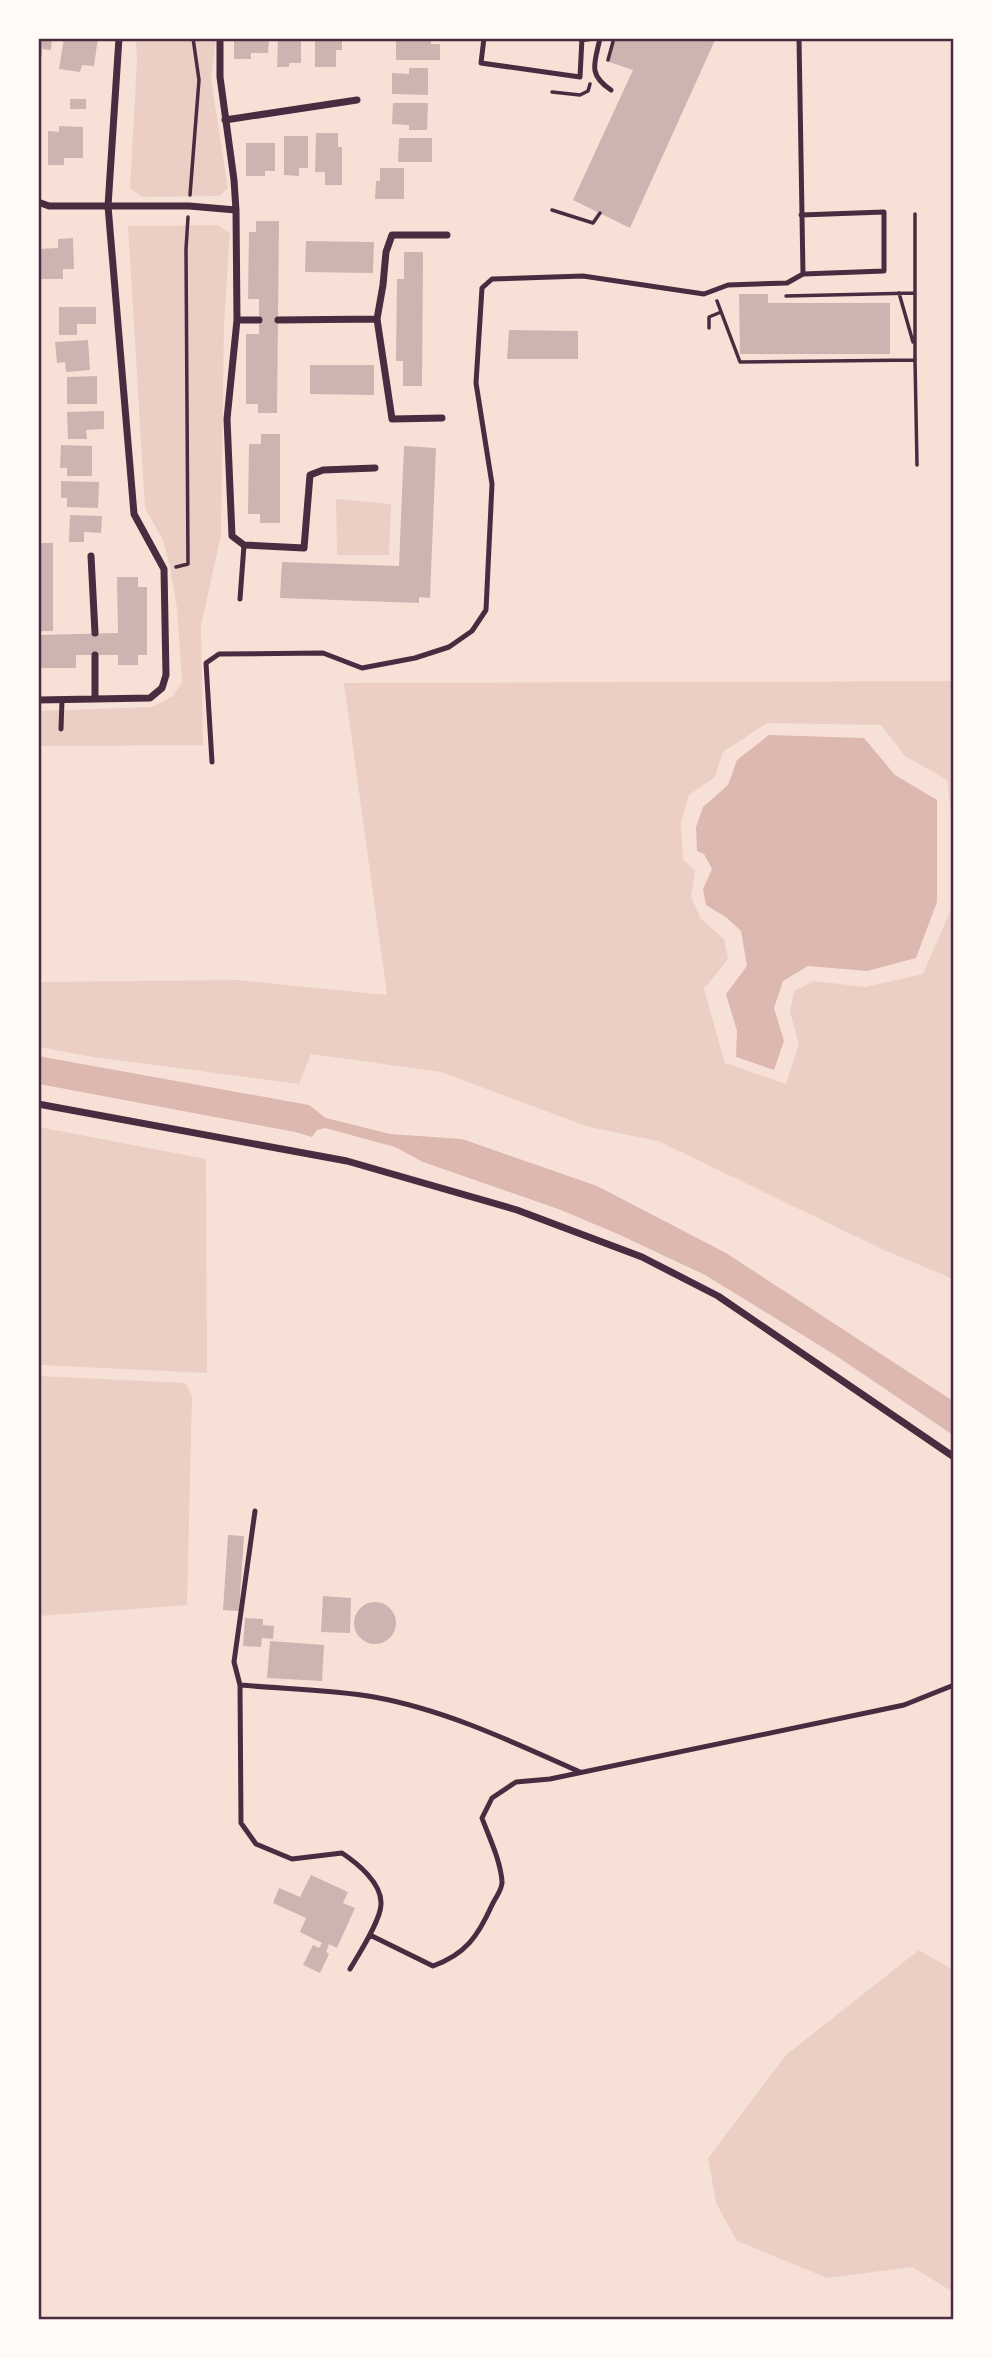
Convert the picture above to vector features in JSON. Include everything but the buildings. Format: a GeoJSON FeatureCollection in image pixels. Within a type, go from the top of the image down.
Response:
{"type":"FeatureCollection","features":[{"type":"Feature","properties":{"kind":"street"},"geometry":{"type":"LineString","coordinates":[[38,700],[150,698],[162,688],[166,675],[164,569],[134,514],[108,206],[119,38]]}},
{"type":"Feature","properties":{"kind":"street"},"geometry":{"type":"LineString","coordinates":[[220,38],[220,77],[236,210],[237,320],[228,432],[232,536],[244,545],[304,548],[310,475],[323,470],[375,468]]}},
{"type":"Feature","properties":{"kind":"street"},"geometry":{"type":"LineString","coordinates":[[225,120],[357,100]]}},
{"type":"Feature","properties":{"kind":"street"},"geometry":{"type":"LineString","coordinates":[[38,202],[49,206],[189,206],[236,210]]}},
{"type":"Feature","properties":{"kind":"street"},"geometry":{"type":"LineString","coordinates":[[442,418],[392,419],[377,319],[386,253],[392,235],[447,235]]}},
{"type":"Feature","properties":{"kind":"street"},"geometry":{"type":"LineString","coordinates":[[278,320],[377,319]]}},
{"type":"Feature","properties":{"kind":"street"},"geometry":{"type":"LineString","coordinates":[[237,320],[259,320]]}},
{"type":"Feature","properties":{"kind":"street"},"geometry":{"type":"LineString","coordinates":[[91,556],[95,633]]}},
{"type":"Feature","properties":{"kind":"street"},"geometry":{"type":"LineString","coordinates":[[94,699],[95,655]]}},
{"type":"Feature","properties":{"kind":"street"},"geometry":{"type":"LineString","coordinates":[[38,1104],[347,1161],[517,1210],[642,1257],[718,1296],[954,1457]]}},
{"type":"Feature","properties":{"kind":"lane"},"geometry":{"type":"LineString","coordinates":[[484,38],[481,63],[580,77],[582,39],[594,38]]}},
{"type":"Feature","properties":{"kind":"lane"},"geometry":{"type":"LineString","coordinates":[[600,38],[594,71],[598,81],[611,90]]}},
{"type":"Feature","properties":{"kind":"lane"},"geometry":{"type":"LineString","coordinates":[[799,38],[803,274]]}},
{"type":"Feature","properties":{"kind":"lane"},"geometry":{"type":"LineString","coordinates":[[212,762],[206,663],[219,654],[323,653],[362,668],[415,658],[449,647],[471,631],[486,610],[492,484],[475,383],[482,288],[492,279],[583,276],[704,294],[728,285],[788,283],[803,274],[884,271],[884,212],[802,215]]}},
{"type":"Feature","properties":{"kind":"lane"},"geometry":{"type":"LineString","coordinates":[[240,599],[244,545]]}},
{"type":"Feature","properties":{"kind":"lane"},"geometry":{"type":"LineString","coordinates":[[61,729],[62,700]]}},
{"type":"Feature","properties":{"kind":"lane"},"geometry":{"type":"LineString","coordinates":[[255,1511],[234,1662],[240,1685],[241,1823],[256,1844],[292,1859],[342,1853],[359,1865],[376,1886],[381,1904],[370,1935],[350,1969]]}},
{"type":"Feature","properties":{"kind":"lane"},"geometry":{"type":"LineString","coordinates":[[240,1685],[373,1697],[406,1705],[483,1728],[582,1772]]}},
{"type":"Feature","properties":{"kind":"lane"},"geometry":{"type":"LineString","coordinates":[[370,1935],[433,1966],[453,1959],[485,1923],[503,1884],[482,1818],[492,1798],[516,1782],[550,1779],[904,1705],[954,1685]]}},
{"type":"Feature","properties":{"kind":"path"},"geometry":{"type":"LineString","coordinates":[[164,569],[188,564],[186,249],[199,80],[193,38]]}},
{"type":"Feature","properties":{"kind":"path"},"geometry":{"type":"LineString","coordinates":[[611,90],[606,68],[614,38]]}},
{"type":"Feature","properties":{"kind":"path"},"geometry":{"type":"LineString","coordinates":[[552,210],[593,223],[600,213]]}},
{"type":"Feature","properties":{"kind":"path"},"geometry":{"type":"LineString","coordinates":[[713,290],[740,362],[915,360]]}},
{"type":"Feature","properties":{"kind":"path"},"geometry":{"type":"LineString","coordinates":[[899,293],[915,348]]}},
{"type":"Feature","properties":{"kind":"path"},"geometry":{"type":"LineString","coordinates":[[915,293],[916,465]]}},
{"type":"Feature","properties":{"kind":"path"},"geometry":{"type":"LineString","coordinates":[[709,327],[709,317],[721,313]]}},
{"type":"Feature","properties":{"kind":"shaded area"},"geometry":{"type":"Polygon","coordinates":[[[136,39],[216,39],[211,79],[228,188],[219,196],[142,197],[130,188],[136,39]]]}},
{"type":"Feature","properties":{"kind":"shaded area"},"geometry":{"type":"Polygon","coordinates":[[[218,225],[230,233],[224,324],[221,535],[201,626],[203,745],[39,746],[38,711],[152,707],[173,696],[182,682],[177,608],[170,567],[163,540],[145,508],[128,226],[218,225]]]}},
{"type":"Feature","properties":{"kind":"shaded area"},"geometry":{"type":"Polygon","coordinates":[[[336,499],[391,504],[389,555],[337,555],[336,499]]]}},
{"type":"Feature","properties":{"kind":"shaded area"},"geometry":{"type":"Polygon","coordinates":[[[953,681],[953,831],[947,780],[905,756],[881,725],[767,723],[723,752],[715,777],[689,795],[681,823],[683,859],[695,871],[691,897],[701,919],[724,939],[728,959],[704,989],[725,1063],[786,1084],[799,1044],[790,1012],[794,991],[814,981],[865,987],[923,974],[952,907],[953,896],[953,1279],[884,1250],[658,1141],[589,1127],[441,1072],[311,1054],[299,1084],[93,1057],[39,1047],[39,982],[237,980],[387,995],[344,683],[953,681]]]}},
{"type":"Feature","properties":{"kind":"shaded area"},"geometry":{"type":"Polygon","coordinates":[[[769,735],[864,738],[895,775],[937,800],[937,902],[916,958],[867,971],[808,966],[783,981],[774,1008],[784,1041],[774,1070],[736,1057],[737,1031],[726,994],[747,966],[741,931],[706,905],[703,889],[712,869],[704,854],[697,851],[696,827],[703,807],[728,785],[737,760],[769,735]]]}},
{"type":"Feature","properties":{"kind":"shaded area"},"geometry":{"type":"Polygon","coordinates":[[[38,1056],[309,1105],[326,1118],[390,1134],[462,1139],[597,1186],[726,1253],[953,1401],[953,1435],[835,1355],[705,1275],[561,1210],[423,1162],[395,1147],[325,1128],[317,1130],[312,1137],[39,1084],[38,1056]]]}},
{"type":"Feature","properties":{"kind":"shaded area"},"geometry":{"type":"Polygon","coordinates":[[[39,1127],[206,1159],[207,1373],[39,1365],[39,1127]]]}},
{"type":"Feature","properties":{"kind":"shaded area"},"geometry":{"type":"Polygon","coordinates":[[[39,1376],[185,1383],[192,1396],[187,1605],[39,1616],[39,1376]]]}},
{"type":"Feature","properties":{"kind":"shaded area"},"geometry":{"type":"Polygon","coordinates":[[[919,1950],[953,1970],[953,2292],[912,2267],[827,2278],[737,2241],[716,2203],[708,2158],[786,2055],[919,1950]]]}}]}
